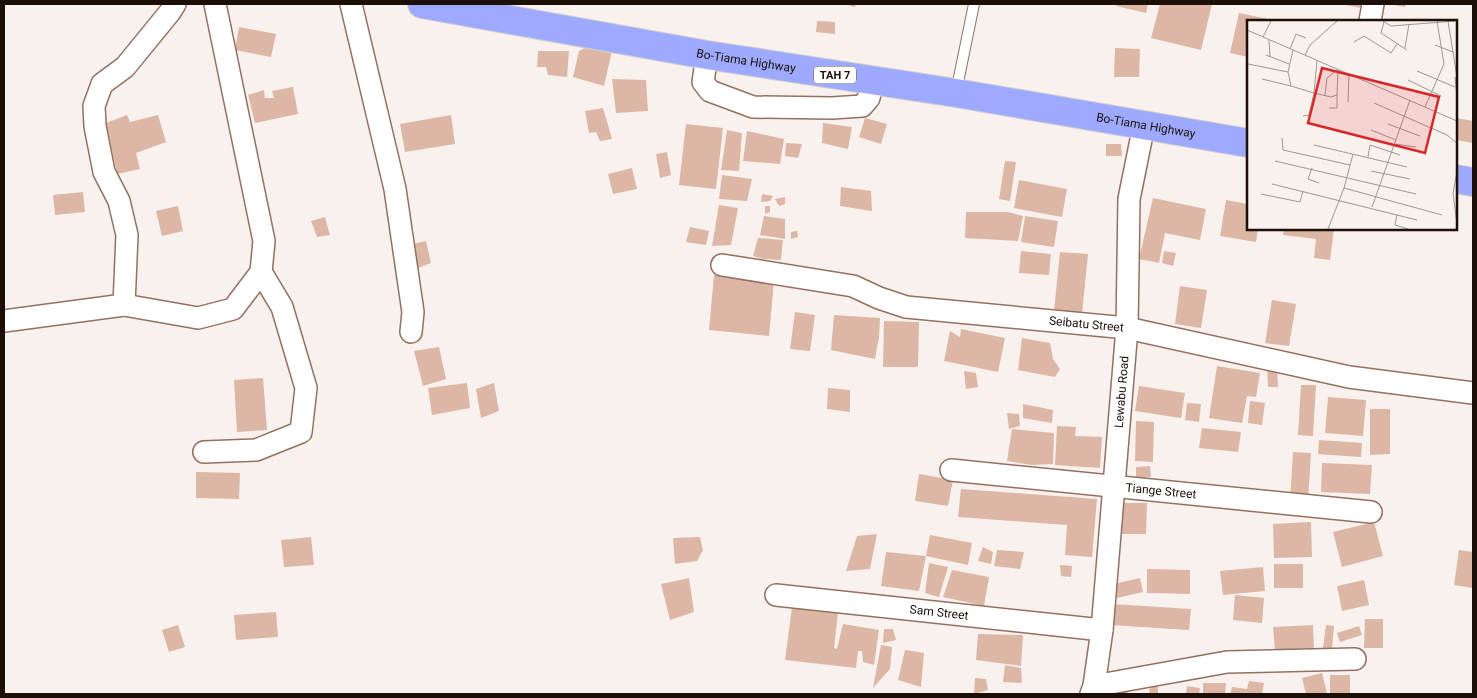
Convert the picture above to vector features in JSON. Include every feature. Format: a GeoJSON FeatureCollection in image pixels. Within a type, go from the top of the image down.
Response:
{"type":"FeatureCollection","features":[{"type":"Feature","properties":{"kind":"highway","name":"Bo-Tiama Highway"},"geometry":{"type":"LineString","coordinates":[[422,4],[707,55],[956,93],[1247,143]]}},
{"type":"Feature","properties":{"kind":"highway"},"geometry":{"type":"LineString","coordinates":[[1457,179],[1473,182]]}},
{"type":"Feature","properties":{"kind":"street"},"geometry":{"type":"LineString","coordinates":[[124,305],[127,235],[119,200],[104,172],[95,126],[94,106],[102,84],[125,67],[175,4]]}},
{"type":"Feature","properties":{"kind":"street"},"geometry":{"type":"LineString","coordinates":[[204,452],[256,450],[301,432],[306,388],[282,307],[262,272],[264,241],[215,4]]}},
{"type":"Feature","properties":{"kind":"street"},"geometry":{"type":"LineString","coordinates":[[351,4],[395,189],[413,312],[411,332]]}},
{"type":"Feature","properties":{"kind":"street"},"geometry":{"type":"LineString","coordinates":[[1370,20],[1373,4]]}},
{"type":"Feature","properties":{"kind":"street"},"geometry":{"type":"LineString","coordinates":[[707,55],[703,82],[710,92],[753,106],[832,108],[862,106],[869,98],[873,80]]}},
{"type":"Feature","properties":{"kind":"street","name":"Lewabu Road"},"geometry":{"type":"LineString","coordinates":[[1092,690],[1102,630],[1127,328],[1129,199],[1144,125]]}},
{"type":"Feature","properties":{"kind":"street","name":"Seibatu Street"},"geometry":{"type":"LineString","coordinates":[[722,265],[853,286],[879,298],[906,307],[1127,328],[1349,378],[1463,391]]}},
{"type":"Feature","properties":{"kind":"street"},"geometry":{"type":"LineString","coordinates":[[4,321],[124,305],[198,318],[233,309],[262,272]]}},
{"type":"Feature","properties":{"kind":"street","name":"Tiange Street"},"geometry":{"type":"LineString","coordinates":[[951,470],[1371,512]]}},
{"type":"Feature","properties":{"kind":"street","name":"Sam Street"},"geometry":{"type":"LineString","coordinates":[[776,594],[1102,630]]}},
{"type":"Feature","properties":{"kind":"street"},"geometry":{"type":"LineString","coordinates":[[1092,690],[1227,662],[1355,658]]}},
{"type":"Feature","properties":{"kind":"lane"},"geometry":{"type":"LineString","coordinates":[[956,93],[974,4]]}},
{"type":"Feature","properties":{"kind":"building"},"geometry":{"type":"Polygon","coordinates":[[[844,4],[856,4],[855,7],[844,4]]]}},
{"type":"Feature","properties":{"kind":"building"},"geometry":{"type":"Polygon","coordinates":[[[1117,4],[1148,4],[1146,13],[1116,6],[1117,4]]]}},
{"type":"Feature","properties":{"kind":"building"},"geometry":{"type":"Polygon","coordinates":[[[1160,4],[1212,4],[1201,50],[1151,38],[1160,4]]]}},
{"type":"Feature","properties":{"kind":"building"},"geometry":{"type":"Polygon","coordinates":[[[1340,4],[1361,4],[1361,8],[1340,4]]]}},
{"type":"Feature","properties":{"kind":"building"},"geometry":{"type":"Polygon","coordinates":[[[1389,4],[1406,4],[1405,7],[1389,4]]]}},
{"type":"Feature","properties":{"kind":"building"},"geometry":{"type":"Polygon","coordinates":[[[1239,13],[1273,20],[1247,20],[1247,57],[1230,53],[1239,13]]]}},
{"type":"Feature","properties":{"kind":"building"},"geometry":{"type":"Polygon","coordinates":[[[817,21],[835,22],[835,34],[816,32],[817,21]]]}},
{"type":"Feature","properties":{"kind":"building"},"geometry":{"type":"Polygon","coordinates":[[[239,27],[276,34],[271,57],[235,50],[239,27]]]}},
{"type":"Feature","properties":{"kind":"building"},"geometry":{"type":"Polygon","coordinates":[[[591,45],[612,51],[604,86],[573,77],[579,51],[591,45]]]}},
{"type":"Feature","properties":{"kind":"building"},"geometry":{"type":"Polygon","coordinates":[[[1115,48],[1140,49],[1139,77],[1114,77],[1115,48]]]}},
{"type":"Feature","properties":{"kind":"building"},"geometry":{"type":"Polygon","coordinates":[[[538,51],[569,51],[567,77],[548,75],[546,67],[537,67],[538,51]]]}},
{"type":"Feature","properties":{"kind":"building"},"geometry":{"type":"Polygon","coordinates":[[[612,79],[646,80],[648,111],[616,113],[612,79]]]}},
{"type":"Feature","properties":{"kind":"building"},"geometry":{"type":"Polygon","coordinates":[[[293,87],[298,114],[255,123],[248,95],[264,90],[265,98],[274,98],[272,91],[293,87]]]}},
{"type":"Feature","properties":{"kind":"building"},"geometry":{"type":"Polygon","coordinates":[[[603,108],[612,139],[600,141],[596,132],[589,133],[585,111],[603,108]]]}},
{"type":"Feature","properties":{"kind":"building"},"geometry":{"type":"Polygon","coordinates":[[[127,115],[130,122],[158,115],[166,142],[136,153],[140,169],[117,174],[106,123],[127,115]]]}},
{"type":"Feature","properties":{"kind":"building"},"geometry":{"type":"Polygon","coordinates":[[[451,115],[455,144],[405,152],[400,124],[451,115]]]}},
{"type":"Feature","properties":{"kind":"building"},"geometry":{"type":"Polygon","coordinates":[[[865,118],[887,124],[881,144],[859,137],[865,118]]]}},
{"type":"Feature","properties":{"kind":"building"},"geometry":{"type":"Polygon","coordinates":[[[1457,118],[1473,121],[1473,143],[1457,140],[1457,118]]]}},
{"type":"Feature","properties":{"kind":"building"},"geometry":{"type":"Polygon","coordinates":[[[823,123],[852,127],[848,149],[822,143],[823,123]]]}},
{"type":"Feature","properties":{"kind":"building"},"geometry":{"type":"Polygon","coordinates":[[[686,124],[723,128],[716,189],[679,185],[686,124]]]}},
{"type":"Feature","properties":{"kind":"building"},"geometry":{"type":"Polygon","coordinates":[[[727,130],[742,133],[739,171],[721,170],[727,130]]]}},
{"type":"Feature","properties":{"kind":"building"},"geometry":{"type":"Polygon","coordinates":[[[747,131],[784,139],[780,164],[743,161],[747,131]]]}},
{"type":"Feature","properties":{"kind":"building"},"geometry":{"type":"Polygon","coordinates":[[[786,143],[802,144],[798,158],[785,156],[786,143]]]}},
{"type":"Feature","properties":{"kind":"building"},"geometry":{"type":"Polygon","coordinates":[[[1106,144],[1121,144],[1122,156],[1106,156],[1106,144]]]}},
{"type":"Feature","properties":{"kind":"building"},"geometry":{"type":"Polygon","coordinates":[[[667,152],[671,175],[660,178],[656,154],[667,152]]]}},
{"type":"Feature","properties":{"kind":"building"},"geometry":{"type":"Polygon","coordinates":[[[1005,161],[1016,162],[1010,201],[999,199],[1005,161]]]}},
{"type":"Feature","properties":{"kind":"building"},"geometry":{"type":"Polygon","coordinates":[[[632,168],[637,189],[613,194],[608,174],[632,168]]]}},
{"type":"Feature","properties":{"kind":"building"},"geometry":{"type":"Polygon","coordinates":[[[722,175],[752,179],[747,201],[719,199],[722,175]]]}},
{"type":"Feature","properties":{"kind":"building"},"geometry":{"type":"Polygon","coordinates":[[[1019,180],[1067,189],[1062,217],[1014,208],[1019,180]]]}},
{"type":"Feature","properties":{"kind":"building"},"geometry":{"type":"Polygon","coordinates":[[[841,187],[871,191],[872,211],[840,206],[841,187]]]}},
{"type":"Feature","properties":{"kind":"building"},"geometry":{"type":"Polygon","coordinates":[[[83,192],[85,212],[55,215],[53,195],[83,192]]]}},
{"type":"Feature","properties":{"kind":"building"},"geometry":{"type":"Polygon","coordinates":[[[762,194],[773,196],[770,201],[761,202],[762,194]]]}},
{"type":"Feature","properties":{"kind":"building"},"geometry":{"type":"Polygon","coordinates":[[[785,197],[785,204],[779,206],[775,199],[785,197]]]}},
{"type":"Feature","properties":{"kind":"building"},"geometry":{"type":"Polygon","coordinates":[[[1153,198],[1206,209],[1200,240],[1165,233],[1159,263],[1139,259],[1153,198]]]}},
{"type":"Feature","properties":{"kind":"building"},"geometry":{"type":"Polygon","coordinates":[[[1226,200],[1247,204],[1247,230],[1258,230],[1256,242],[1220,236],[1226,200]]]}},
{"type":"Feature","properties":{"kind":"building"},"geometry":{"type":"Polygon","coordinates":[[[719,205],[738,208],[731,245],[712,246],[719,205]]]}},
{"type":"Feature","properties":{"kind":"building"},"geometry":{"type":"Polygon","coordinates":[[[178,206],[183,231],[162,236],[156,211],[178,206]]]}},
{"type":"Feature","properties":{"kind":"building"},"geometry":{"type":"Polygon","coordinates":[[[765,206],[770,206],[770,212],[765,214],[765,206]]]}},
{"type":"Feature","properties":{"kind":"building"},"geometry":{"type":"Polygon","coordinates":[[[966,212],[1008,212],[1023,216],[1018,241],[965,238],[966,212]]]}},
{"type":"Feature","properties":{"kind":"building"},"geometry":{"type":"Polygon","coordinates":[[[764,216],[785,219],[785,239],[760,235],[764,216]]]}},
{"type":"Feature","properties":{"kind":"building"},"geometry":{"type":"Polygon","coordinates":[[[1025,216],[1058,221],[1054,247],[1021,242],[1025,216]]]}},
{"type":"Feature","properties":{"kind":"building"},"geometry":{"type":"Polygon","coordinates":[[[325,217],[330,235],[317,237],[311,221],[325,217]]]}},
{"type":"Feature","properties":{"kind":"building"},"geometry":{"type":"Polygon","coordinates":[[[690,227],[709,231],[706,245],[686,242],[690,227]]]}},
{"type":"Feature","properties":{"kind":"building"},"geometry":{"type":"Polygon","coordinates":[[[1284,230],[1334,230],[1330,260],[1314,258],[1316,239],[1283,235],[1284,230]]]}},
{"type":"Feature","properties":{"kind":"building"},"geometry":{"type":"Polygon","coordinates":[[[797,231],[798,237],[791,239],[791,232],[797,231]]]}},
{"type":"Feature","properties":{"kind":"building"},"geometry":{"type":"Polygon","coordinates":[[[758,238],[783,240],[781,260],[763,259],[753,256],[758,238]]]}},
{"type":"Feature","properties":{"kind":"building"},"geometry":{"type":"Polygon","coordinates":[[[426,241],[431,263],[418,268],[413,244],[426,241]]]}},
{"type":"Feature","properties":{"kind":"building"},"geometry":{"type":"Polygon","coordinates":[[[1021,251],[1051,254],[1049,275],[1019,273],[1021,251]]]}},
{"type":"Feature","properties":{"kind":"building"},"geometry":{"type":"Polygon","coordinates":[[[1164,251],[1176,253],[1173,266],[1162,263],[1164,251]]]}},
{"type":"Feature","properties":{"kind":"building"},"geometry":{"type":"Polygon","coordinates":[[[1060,252],[1088,254],[1082,314],[1054,311],[1060,252]]]}},
{"type":"Feature","properties":{"kind":"building"},"geometry":{"type":"Polygon","coordinates":[[[714,275],[774,281],[769,336],[709,330],[714,275]]]}},
{"type":"Feature","properties":{"kind":"building"},"geometry":{"type":"Polygon","coordinates":[[[1180,286],[1207,290],[1201,328],[1175,324],[1180,286]]]}},
{"type":"Feature","properties":{"kind":"building"},"geometry":{"type":"Polygon","coordinates":[[[1272,300],[1296,304],[1289,346],[1265,343],[1272,300]]]}},
{"type":"Feature","properties":{"kind":"building"},"geometry":{"type":"Polygon","coordinates":[[[795,312],[815,315],[810,351],[790,349],[795,312]]]}},
{"type":"Feature","properties":{"kind":"building"},"geometry":{"type":"Polygon","coordinates":[[[834,315],[880,318],[875,359],[831,350],[834,315]]]}},
{"type":"Feature","properties":{"kind":"building"},"geometry":{"type":"Polygon","coordinates":[[[884,321],[919,322],[918,367],[883,367],[884,321]]]}},
{"type":"Feature","properties":{"kind":"building"},"geometry":{"type":"Polygon","coordinates":[[[961,329],[1005,338],[998,372],[944,361],[950,331],[960,337],[961,329]]]}},
{"type":"Feature","properties":{"kind":"building"},"geometry":{"type":"Polygon","coordinates":[[[1022,338],[1050,343],[1053,359],[1060,369],[1055,377],[1018,370],[1022,338]]]}},
{"type":"Feature","properties":{"kind":"building"},"geometry":{"type":"Polygon","coordinates":[[[439,347],[446,379],[423,386],[414,351],[439,347]]]}},
{"type":"Feature","properties":{"kind":"building"},"geometry":{"type":"Polygon","coordinates":[[[1217,366],[1260,373],[1256,397],[1247,396],[1242,423],[1209,418],[1217,366]]]}},
{"type":"Feature","properties":{"kind":"building"},"geometry":{"type":"Polygon","coordinates":[[[1267,367],[1277,367],[1278,387],[1268,387],[1267,367]]]}},
{"type":"Feature","properties":{"kind":"building"},"geometry":{"type":"Polygon","coordinates":[[[964,371],[976,373],[978,387],[966,389],[964,371]]]}},
{"type":"Feature","properties":{"kind":"building"},"geometry":{"type":"Polygon","coordinates":[[[263,378],[267,430],[237,432],[234,380],[263,378]]]}},
{"type":"Feature","properties":{"kind":"building"},"geometry":{"type":"Polygon","coordinates":[[[467,383],[470,408],[432,415],[428,388],[467,383]]]}},
{"type":"Feature","properties":{"kind":"building"},"geometry":{"type":"Polygon","coordinates":[[[494,383],[499,411],[481,418],[476,389],[494,383]]]}},
{"type":"Feature","properties":{"kind":"building"},"geometry":{"type":"Polygon","coordinates":[[[1301,385],[1316,385],[1313,436],[1298,435],[1301,385]]]}},
{"type":"Feature","properties":{"kind":"building"},"geometry":{"type":"Polygon","coordinates":[[[1139,386],[1185,393],[1181,418],[1135,411],[1139,386]]]}},
{"type":"Feature","properties":{"kind":"building"},"geometry":{"type":"Polygon","coordinates":[[[828,388],[850,390],[850,412],[827,409],[828,388]]]}},
{"type":"Feature","properties":{"kind":"building"},"geometry":{"type":"Polygon","coordinates":[[[1328,397],[1366,400],[1363,436],[1325,433],[1328,397]]]}},
{"type":"Feature","properties":{"kind":"building"},"geometry":{"type":"Polygon","coordinates":[[[1250,401],[1265,403],[1262,425],[1248,423],[1250,401]]]}},
{"type":"Feature","properties":{"kind":"building"},"geometry":{"type":"Polygon","coordinates":[[[1187,403],[1201,404],[1199,422],[1185,420],[1187,403]]]}},
{"type":"Feature","properties":{"kind":"building"},"geometry":{"type":"Polygon","coordinates":[[[1023,404],[1053,410],[1052,423],[1023,418],[1023,404]]]}},
{"type":"Feature","properties":{"kind":"building"},"geometry":{"type":"Polygon","coordinates":[[[1370,409],[1390,409],[1390,454],[1370,455],[1370,409]]]}},
{"type":"Feature","properties":{"kind":"building"},"geometry":{"type":"Polygon","coordinates":[[[1007,413],[1019,414],[1020,426],[1009,429],[1007,413]]]}},
{"type":"Feature","properties":{"kind":"building"},"geometry":{"type":"Polygon","coordinates":[[[1136,421],[1154,422],[1153,462],[1135,461],[1136,421]]]}},
{"type":"Feature","properties":{"kind":"building"},"geometry":{"type":"Polygon","coordinates":[[[1057,426],[1076,427],[1075,436],[1102,437],[1100,468],[1055,465],[1057,426]]]}},
{"type":"Feature","properties":{"kind":"building"},"geometry":{"type":"Polygon","coordinates":[[[1202,428],[1241,432],[1238,452],[1199,448],[1202,428]]]}},
{"type":"Feature","properties":{"kind":"building"},"geometry":{"type":"Polygon","coordinates":[[[1012,429],[1054,433],[1053,464],[1032,465],[1007,461],[1012,429]]]}},
{"type":"Feature","properties":{"kind":"building"},"geometry":{"type":"Polygon","coordinates":[[[1319,440],[1362,443],[1361,457],[1318,454],[1319,440]]]}},
{"type":"Feature","properties":{"kind":"building"},"geometry":{"type":"Polygon","coordinates":[[[1293,452],[1311,453],[1308,502],[1290,501],[1293,452]]]}},
{"type":"Feature","properties":{"kind":"building"},"geometry":{"type":"Polygon","coordinates":[[[1322,463],[1372,465],[1370,494],[1321,492],[1322,463]]]}},
{"type":"Feature","properties":{"kind":"building"},"geometry":{"type":"Polygon","coordinates":[[[1150,466],[1151,477],[1136,478],[1136,467],[1150,466]]]}},
{"type":"Feature","properties":{"kind":"building"},"geometry":{"type":"Polygon","coordinates":[[[196,472],[240,473],[239,499],[196,498],[196,472]]]}},
{"type":"Feature","properties":{"kind":"building"},"geometry":{"type":"Polygon","coordinates":[[[919,474],[953,480],[948,506],[915,501],[919,474]]]}},
{"type":"Feature","properties":{"kind":"building"},"geometry":{"type":"Polygon","coordinates":[[[961,489],[1097,499],[1092,557],[1065,555],[1067,525],[958,517],[961,489]]]}},
{"type":"Feature","properties":{"kind":"building"},"geometry":{"type":"Polygon","coordinates":[[[1120,503],[1147,503],[1146,534],[1120,534],[1120,503]]]}},
{"type":"Feature","properties":{"kind":"building"},"geometry":{"type":"Polygon","coordinates":[[[1311,522],[1312,557],[1274,558],[1273,524],[1311,522]]]}},
{"type":"Feature","properties":{"kind":"building"},"geometry":{"type":"Polygon","coordinates":[[[1374,522],[1383,556],[1342,567],[1333,532],[1374,522]]]}},
{"type":"Feature","properties":{"kind":"building"},"geometry":{"type":"Polygon","coordinates":[[[877,534],[870,569],[846,571],[857,536],[877,534]]]}},
{"type":"Feature","properties":{"kind":"building"},"geometry":{"type":"Polygon","coordinates":[[[930,535],[972,543],[968,565],[926,556],[930,535]]]}},
{"type":"Feature","properties":{"kind":"building"},"geometry":{"type":"Polygon","coordinates":[[[311,537],[314,565],[284,567],[281,540],[311,537]]]}},
{"type":"Feature","properties":{"kind":"building"},"geometry":{"type":"Polygon","coordinates":[[[700,537],[703,550],[697,561],[675,564],[673,538],[700,537]]]}},
{"type":"Feature","properties":{"kind":"building"},"geometry":{"type":"Polygon","coordinates":[[[983,547],[993,552],[991,564],[978,561],[983,547]]]}},
{"type":"Feature","properties":{"kind":"building"},"geometry":{"type":"Polygon","coordinates":[[[997,550],[1024,552],[1020,569],[994,566],[997,550]]]}},
{"type":"Feature","properties":{"kind":"building"},"geometry":{"type":"Polygon","coordinates":[[[1459,550],[1473,552],[1473,588],[1454,585],[1459,550]]]}},
{"type":"Feature","properties":{"kind":"building"},"geometry":{"type":"Polygon","coordinates":[[[886,552],[926,556],[919,591],[881,586],[886,552]]]}},
{"type":"Feature","properties":{"kind":"building"},"geometry":{"type":"Polygon","coordinates":[[[929,563],[948,567],[939,597],[925,593],[929,563]]]}},
{"type":"Feature","properties":{"kind":"building"},"geometry":{"type":"Polygon","coordinates":[[[1274,564],[1303,564],[1303,588],[1274,588],[1274,564]]]}},
{"type":"Feature","properties":{"kind":"building"},"geometry":{"type":"Polygon","coordinates":[[[1060,565],[1072,566],[1071,577],[1061,576],[1060,565]]]}},
{"type":"Feature","properties":{"kind":"building"},"geometry":{"type":"Polygon","coordinates":[[[1263,567],[1265,591],[1223,595],[1220,571],[1263,567]]]}},
{"type":"Feature","properties":{"kind":"building"},"geometry":{"type":"Polygon","coordinates":[[[1147,569],[1190,570],[1190,594],[1147,593],[1147,569]]]}},
{"type":"Feature","properties":{"kind":"building"},"geometry":{"type":"Polygon","coordinates":[[[952,570],[989,577],[984,606],[943,597],[952,570]]]}},
{"type":"Feature","properties":{"kind":"building"},"geometry":{"type":"Polygon","coordinates":[[[689,578],[694,612],[670,620],[661,584],[689,578]]]}},
{"type":"Feature","properties":{"kind":"building"},"geometry":{"type":"Polygon","coordinates":[[[1140,578],[1143,592],[1117,598],[1114,584],[1140,578]]]}},
{"type":"Feature","properties":{"kind":"building"},"geometry":{"type":"Polygon","coordinates":[[[1364,580],[1369,605],[1342,611],[1337,586],[1364,580]]]}},
{"type":"Feature","properties":{"kind":"building"},"geometry":{"type":"Polygon","coordinates":[[[1235,595],[1264,598],[1262,623],[1233,620],[1235,595]]]}},
{"type":"Feature","properties":{"kind":"building"},"geometry":{"type":"Polygon","coordinates":[[[1112,604],[1191,609],[1189,630],[1111,625],[1112,604]]]}},
{"type":"Feature","properties":{"kind":"building"},"geometry":{"type":"Polygon","coordinates":[[[792,607],[838,612],[834,648],[837,649],[843,624],[879,630],[874,665],[863,662],[862,651],[858,651],[856,668],[785,660],[792,607]]]}},
{"type":"Feature","properties":{"kind":"building"},"geometry":{"type":"Polygon","coordinates":[[[276,612],[278,637],[236,640],[234,615],[276,612]]]}},
{"type":"Feature","properties":{"kind":"building"},"geometry":{"type":"Polygon","coordinates":[[[1365,619],[1383,619],[1383,648],[1364,648],[1365,619]]]}},
{"type":"Feature","properties":{"kind":"building"},"geometry":{"type":"Polygon","coordinates":[[[178,625],[185,647],[169,652],[162,630],[178,625]]]}},
{"type":"Feature","properties":{"kind":"building"},"geometry":{"type":"Polygon","coordinates":[[[1313,625],[1314,648],[1275,650],[1273,627],[1313,625]]]}},
{"type":"Feature","properties":{"kind":"building"},"geometry":{"type":"Polygon","coordinates":[[[1326,625],[1334,626],[1332,649],[1323,648],[1326,625]]]}},
{"type":"Feature","properties":{"kind":"building"},"geometry":{"type":"Polygon","coordinates":[[[1359,626],[1362,635],[1340,642],[1337,633],[1359,626]]]}},
{"type":"Feature","properties":{"kind":"building"},"geometry":{"type":"Polygon","coordinates":[[[884,629],[893,629],[896,640],[883,643],[884,629]]]}},
{"type":"Feature","properties":{"kind":"building"},"geometry":{"type":"Polygon","coordinates":[[[978,634],[1023,635],[1021,666],[976,660],[978,634]]]}},
{"type":"Feature","properties":{"kind":"building"},"geometry":{"type":"Polygon","coordinates":[[[881,645],[892,647],[890,669],[873,688],[881,645]]]}},
{"type":"Feature","properties":{"kind":"building"},"geometry":{"type":"Polygon","coordinates":[[[905,650],[924,653],[921,687],[898,680],[905,650]]]}},
{"type":"Feature","properties":{"kind":"building"},"geometry":{"type":"Polygon","coordinates":[[[1005,665],[1021,668],[1022,683],[1003,682],[1005,665]]]}},
{"type":"Feature","properties":{"kind":"building"},"geometry":{"type":"Polygon","coordinates":[[[1322,673],[1327,693],[1306,694],[1302,678],[1322,673]]]}},
{"type":"Feature","properties":{"kind":"building"},"geometry":{"type":"Polygon","coordinates":[[[1330,675],[1350,675],[1350,694],[1330,694],[1330,675]]]}},
{"type":"Feature","properties":{"kind":"building"},"geometry":{"type":"Polygon","coordinates":[[[975,678],[986,679],[988,690],[974,694],[975,678]]]}},
{"type":"Feature","properties":{"kind":"building"},"geometry":{"type":"Polygon","coordinates":[[[1249,681],[1264,683],[1262,694],[1230,694],[1232,687],[1247,689],[1249,681]]]}},
{"type":"Feature","properties":{"kind":"building"},"geometry":{"type":"Polygon","coordinates":[[[1203,683],[1226,683],[1225,694],[1203,694],[1203,683]]]}},
{"type":"Feature","properties":{"kind":"building"},"geometry":{"type":"Polygon","coordinates":[[[1104,686],[1128,692],[1127,694],[1102,694],[1104,686]]]}},
{"type":"Feature","properties":{"kind":"building"},"geometry":{"type":"Polygon","coordinates":[[[1150,686],[1158,687],[1158,694],[1149,694],[1150,686]]]}},
{"type":"Feature","properties":{"kind":"building"},"geometry":{"type":"Polygon","coordinates":[[[1187,686],[1200,688],[1199,694],[1186,694],[1187,686]]]}}]}
